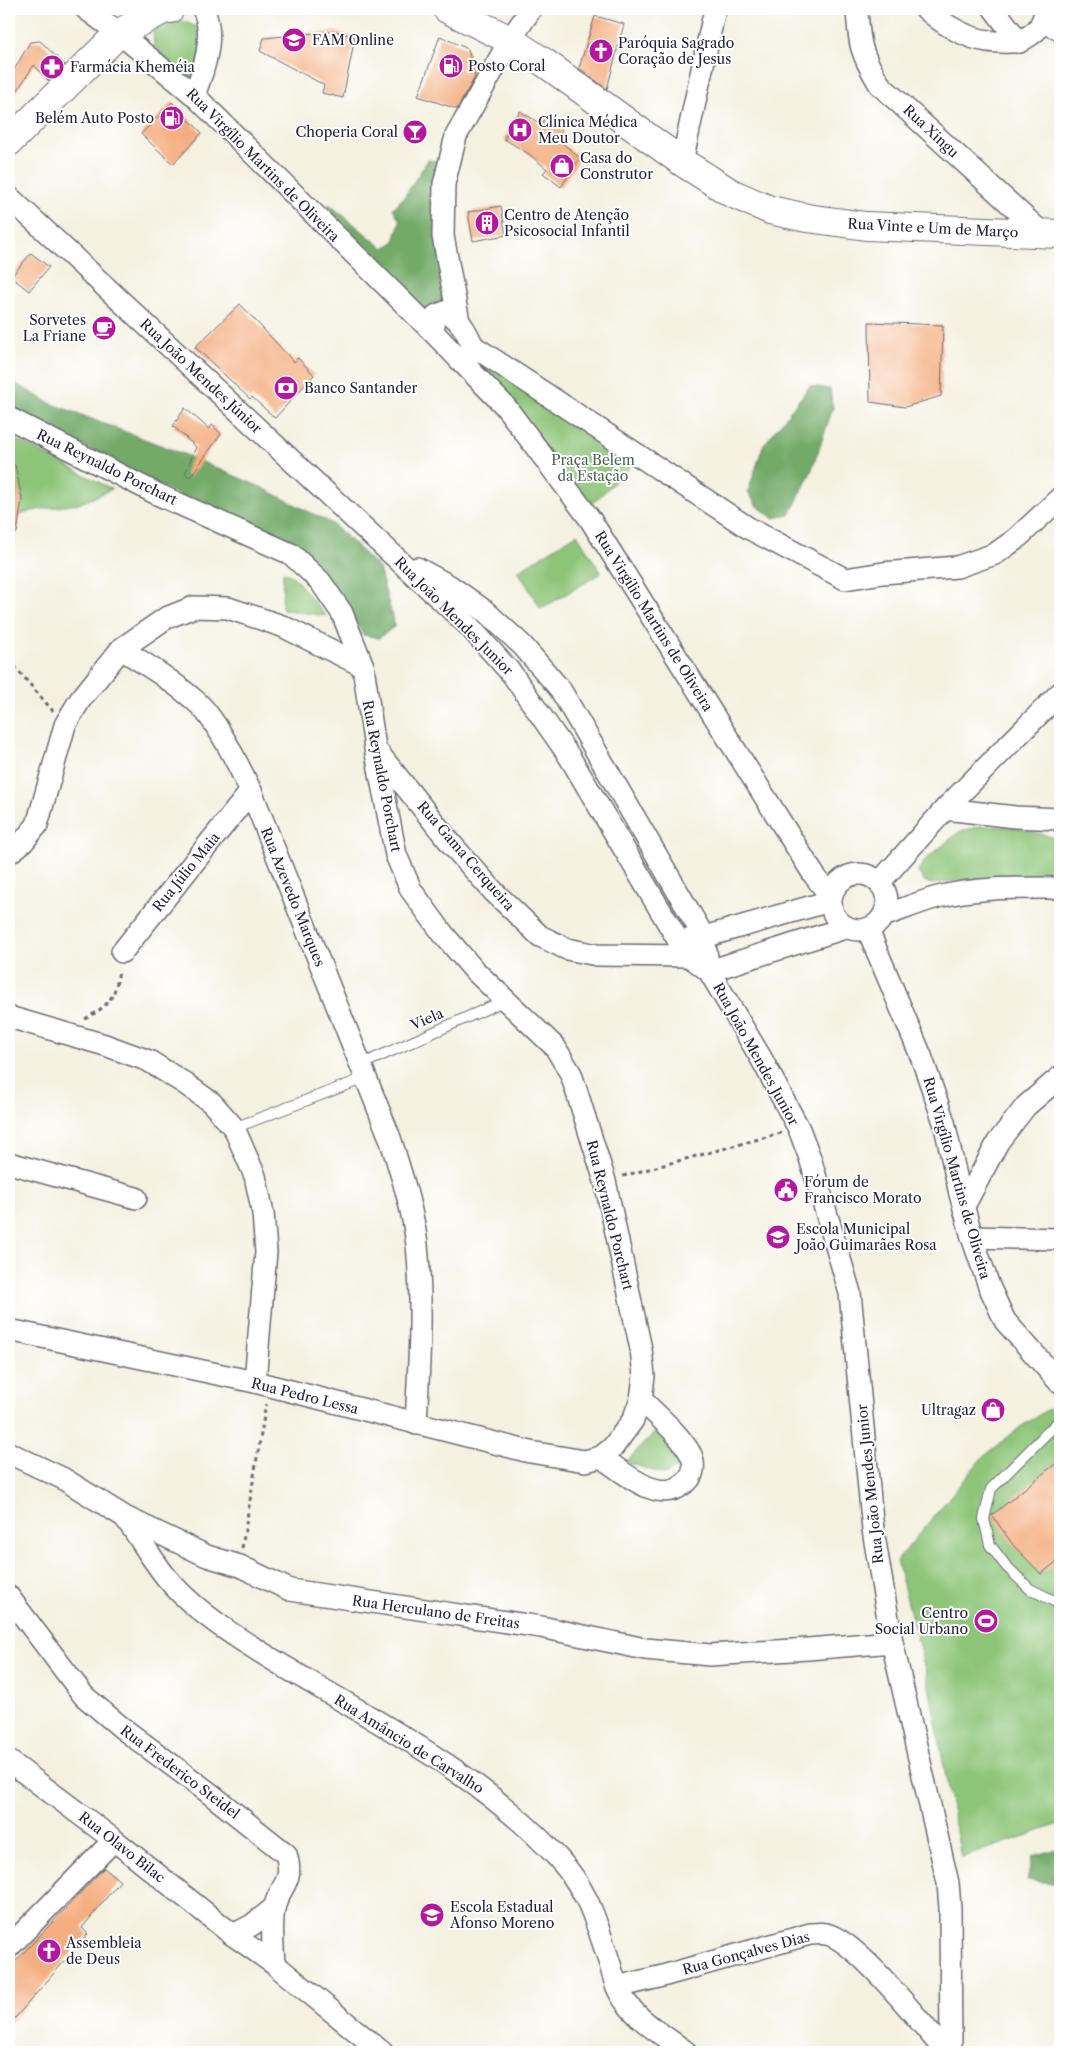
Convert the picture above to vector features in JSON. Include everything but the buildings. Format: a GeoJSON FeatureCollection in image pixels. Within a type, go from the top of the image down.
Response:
{"type":"FeatureCollection","features":[{"type":"Feature","properties":{"kind":"main road"},"geometry":{"type":"LineString","coordinates":[[9,142],[120,33],[162,9]]}},
{"type":"Feature","properties":{"kind":"main road","name":"Rua Vinte e Um de Março"},"geometry":{"type":"LineString","coordinates":[[447,9],[510,40],[682,162],[731,193],[770,210],[807,218],[866,226],[1051,234]]}},
{"type":"Feature","properties":{"kind":"street","name":"Rua Virgílio Martins de Oliveira"},"geometry":{"type":"LineString","coordinates":[[86,9],[120,33],[194,95],[432,331],[466,353],[590,520],[831,899]]}},
{"type":"Feature","properties":{"kind":"street"},"geometry":{"type":"LineString","coordinates":[[194,95],[199,83],[208,42],[207,23],[203,9]]}},
{"type":"Feature","properties":{"kind":"street"},"geometry":{"type":"LineString","coordinates":[[459,322],[442,236],[444,184],[456,136],[510,40],[531,9]]}},
{"type":"Feature","properties":{"kind":"street"},"geometry":{"type":"LineString","coordinates":[[682,162],[715,9]]}},
{"type":"Feature","properties":{"kind":"street","name":"Rua Xingu"},"geometry":{"type":"LineString","coordinates":[[858,9],[858,38],[865,60],[880,85],[1051,234]]}},
{"type":"Feature","properties":{"kind":"street"},"geometry":{"type":"LineString","coordinates":[[926,9],[936,18],[965,34],[987,41],[1019,42],[1037,32],[1050,20]]}},
{"type":"Feature","properties":{"kind":"street"},"geometry":{"type":"LineString","coordinates":[[994,9],[1019,42]]}},
{"type":"Feature","properties":{"kind":"street","name":"Rua João Mendes Júnior"},"geometry":{"type":"LineString","coordinates":[[9,198],[393,554]]}},
{"type":"Feature","properties":{"kind":"street"},"geometry":{"type":"LineString","coordinates":[[432,331],[437,315],[445,312],[452,315],[464,327],[466,353],[750,529],[845,579],[883,573],[957,567],[995,554],[1016,540],[1059,494]]}},
{"type":"Feature","properties":{"kind":"street","name":"Rua Reynaldo Porchart"},"geometry":{"type":"LineString","coordinates":[[9,418],[157,494],[291,554],[320,581],[342,613],[363,666],[375,748],[396,855],[411,890],[444,935],[474,970],[555,1047],[571,1074],[605,1181],[640,1340],[644,1376],[641,1398],[633,1420],[613,1447],[601,1457]]}},
{"type":"Feature","properties":{"kind":"street","name":"Rua João Mendes Junior"},"geometry":{"type":"LineString","coordinates":[[393,554],[450,586],[485,611],[522,645],[560,690],[704,937],[709,971]]}},
{"type":"Feature","properties":{"kind":"street","name":"Rua João Mendes Junior"},"geometry":{"type":"LineString","coordinates":[[393,554],[468,626],[512,674],[569,756],[683,948],[709,971],[761,1058],[799,1129],[810,1158],[850,1293],[873,1530],[892,1642],[948,1883],[950,1908],[950,2052]]}},
{"type":"Feature","properties":{"kind":"street"},"geometry":{"type":"LineString","coordinates":[[9,853],[24,842],[37,825],[65,725],[80,700],[121,650],[166,618],[194,608],[228,608],[282,626],[363,666]]}},
{"type":"Feature","properties":{"kind":"street","name":"Rua Azevedo Marques"},"geometry":{"type":"LineString","coordinates":[[121,650],[157,671],[201,706],[219,732],[251,791],[390,1138],[403,1180],[417,1244],[422,1313],[416,1424]]}},
{"type":"Feature","properties":{"kind":"street"},"geometry":{"type":"LineString","coordinates":[[879,883],[945,809],[1060,693]]}},
{"type":"Feature","properties":{"kind":"street","name":"Rua Gama Cerqueira"},"geometry":{"type":"LineString","coordinates":[[375,748],[453,846],[494,892],[540,936],[567,948],[597,955],[683,948],[704,937],[831,899]]}},
{"type":"Feature","properties":{"kind":"street","name":"Rua Júlio Maia"},"geometry":{"type":"LineString","coordinates":[[122,952],[251,791]]}},
{"type":"Feature","properties":{"kind":"street"},"geometry":{"type":"LineString","coordinates":[[945,809],[1015,817],[1060,819]]}},
{"type":"Feature","properties":{"kind":"street"},"geometry":{"type":"LineString","coordinates":[[845,928],[832,912],[831,899],[839,882],[854,874],[872,877],[884,890],[887,899],[886,908],[876,923]]}},
{"type":"Feature","properties":{"kind":"street"},"geometry":{"type":"LineString","coordinates":[[709,971],[845,928],[858,931],[937,898],[1001,888],[1060,888]]}},
{"type":"Feature","properties":{"kind":"street","name":"Rua Virgílio Martins de Oliveira"},"geometry":{"type":"LineString","coordinates":[[876,923],[944,1122],[972,1238],[989,1286],[1006,1321],[1060,1383]]}},
{"type":"Feature","properties":{"kind":"street"},"geometry":{"type":"LineString","coordinates":[[9,1017],[105,1045],[149,1061],[184,1082],[212,1103],[234,1128],[255,1176],[262,1213],[266,1252],[262,1384]]}},
{"type":"Feature","properties":{"kind":"street"},"geometry":{"type":"LineString","coordinates":[[964,1206],[998,1142],[1026,1106],[1060,1077]]}},
{"type":"Feature","properties":{"kind":"street"},"geometry":{"type":"LineString","coordinates":[[9,1163],[136,1198]]}},
{"type":"Feature","properties":{"kind":"street"},"geometry":{"type":"LineString","coordinates":[[972,1238],[1060,1239]]}},
{"type":"Feature","properties":{"kind":"street","name":"Rua Pedro Lessa"},"geometry":{"type":"LineString","coordinates":[[9,1330],[262,1384],[530,1452],[585,1461],[601,1457]]}},
{"type":"Feature","properties":{"kind":"street"},"geometry":{"type":"LineString","coordinates":[[601,1457],[646,1487],[665,1492],[676,1489],[690,1478],[694,1466],[691,1454],[641,1398]]}},
{"type":"Feature","properties":{"kind":"street","name":"Rua Herculano de Freitas"},"geometry":{"type":"LineString","coordinates":[[9,1453],[62,1478],[125,1517],[207,1556],[240,1566],[290,1590],[541,1627],[645,1649],[710,1654],[892,1642]]}},
{"type":"Feature","properties":{"kind":"street","name":"Rua Amâncio de Carvalho"},"geometry":{"type":"LineString","coordinates":[[125,1517],[168,1579],[206,1614],[240,1640],[472,1781],[514,1815],[558,1858],[578,1882],[589,1901],[617,1987],[624,2001],[639,2016],[686,2052]]}},
{"type":"Feature","properties":{"kind":"street","name":"Rua Frederico Steidel"},"geometry":{"type":"LineString","coordinates":[[9,1597],[84,1696],[122,1728],[208,1792],[286,1854],[290,1867],[288,1877],[274,1908],[274,1964]]}},
{"type":"Feature","properties":{"kind":"street","name":"Rua Olavo Bilac"},"geometry":{"type":"LineString","coordinates":[[9,1761],[114,1840],[233,1935],[274,1964],[358,2046],[382,2052]]}},
{"type":"Feature","properties":{"kind":"street"},"geometry":{"type":"LineString","coordinates":[[9,1947],[114,1840]]}},
{"type":"Feature","properties":{"kind":"street"},"geometry":{"type":"LineString","coordinates":[[233,1935],[252,1925],[274,1908]]}},
{"type":"Feature","properties":{"kind":"street","name":"Rua Gonçalves Dias"},"geometry":{"type":"LineString","coordinates":[[617,1987],[660,1977],[810,1934],[826,1934],[843,1942],[867,1962],[946,2052]]}},
{"type":"Feature","properties":{"kind":"lane","name":"Viela"},"geometry":{"type":"LineString","coordinates":[[234,1128],[363,1071],[506,1000]]}},
{"type":"Feature","properties":{"kind":"lane"},"geometry":{"type":"LineString","coordinates":[[1060,1420],[991,1489],[984,1518],[990,1545],[1006,1566],[1030,1589],[1060,1604]]}},
{"type":"Feature","properties":{"kind":"path"},"geometry":{"type":"LineString","coordinates":[[9,660],[65,725]]}},
{"type":"Feature","properties":{"kind":"path"},"geometry":{"type":"LineString","coordinates":[[60,1031],[72,1027],[106,1006],[114,992],[122,952]]}},
{"type":"Feature","properties":{"kind":"path"},"geometry":{"type":"LineString","coordinates":[[645,1170],[799,1129]]}},
{"type":"Feature","properties":{"kind":"path"},"geometry":{"type":"LineString","coordinates":[[240,1566],[262,1384]]}},
{"type":"Feature","properties":{"kind":"green space"},"geometry":{"type":"Polygon","coordinates":[[[183,21],[199,28],[200,56],[190,84],[154,46],[153,30],[163,24],[183,21]]]}},
{"type":"Feature","properties":{"kind":"green space"},"geometry":{"type":"Polygon","coordinates":[[[428,160],[444,162],[444,284],[443,300],[421,312],[321,215],[329,204],[383,248],[394,242],[400,221],[393,208],[404,197],[428,160]]]}},
{"type":"Feature","properties":{"kind":"green space","name":"Praça Belem da Estação"},"geometry":{"type":"Polygon","coordinates":[[[487,362],[631,466],[591,505],[486,375],[482,367],[487,362]]]}},
{"type":"Feature","properties":{"kind":"green space"},"geometry":{"type":"Polygon","coordinates":[[[9,380],[50,403],[186,455],[263,488],[333,524],[379,568],[395,626],[379,638],[363,635],[340,595],[315,565],[9,408],[9,380]]]}},
{"type":"Feature","properties":{"kind":"green space"},"geometry":{"type":"Polygon","coordinates":[[[810,386],[830,389],[833,408],[811,472],[790,515],[773,518],[756,505],[748,492],[763,446],[810,386]]]}},
{"type":"Feature","properties":{"kind":"green space"},"geometry":{"type":"Polygon","coordinates":[[[9,436],[112,489],[80,503],[33,511],[16,517],[9,522],[9,436]]]}},
{"type":"Feature","properties":{"kind":"green space"},"geometry":{"type":"Polygon","coordinates":[[[577,534],[601,573],[541,609],[518,571],[577,534]]]}},
{"type":"Feature","properties":{"kind":"green space"},"geometry":{"type":"Polygon","coordinates":[[[283,572],[294,577],[326,616],[282,609],[283,572]]]}},
{"type":"Feature","properties":{"kind":"green space"},"geometry":{"type":"Polygon","coordinates":[[[980,826],[1013,827],[1060,839],[1060,879],[962,880],[931,884],[924,881],[918,872],[925,860],[959,832],[980,826]]]}},
{"type":"Feature","properties":{"kind":"green space","name":"Centro Social Urbano"},"geometry":{"type":"Polygon","coordinates":[[[1056,1404],[1060,1408],[1060,1824],[961,1858],[928,1681],[897,1561],[981,1459],[1019,1428],[1056,1404]]]}},
{"type":"Feature","properties":{"kind":"green space"},"geometry":{"type":"Polygon","coordinates":[[[657,1430],[674,1448],[680,1465],[666,1475],[626,1462],[657,1430]]]}},
{"type":"Feature","properties":{"kind":"green space"},"geometry":{"type":"Polygon","coordinates":[[[1060,1848],[1060,1884],[1027,1880],[1033,1856],[1060,1848]]]}},
{"type":"Feature","properties":{"kind":"place","name":"FAM Online"},"geometry":{"type":"Point","coordinates":[294,40]}},
{"type":"Feature","properties":{"kind":"place","name":"Paróquia Sagrado Coração de Jesus"},"geometry":{"type":"Point","coordinates":[601,51]}},
{"type":"Feature","properties":{"kind":"place","name":"Posto Coral"},"geometry":{"type":"Point","coordinates":[451,66]}},
{"type":"Feature","properties":{"kind":"place","name":"Farmácia Kheméia"},"geometry":{"type":"Point","coordinates":[52,67]}},
{"type":"Feature","properties":{"kind":"place","name":"Belém Auto Posto"},"geometry":{"type":"Point","coordinates":[172,118]}},
{"type":"Feature","properties":{"kind":"place","name":"Clínica Médica Meu Doutor"},"geometry":{"type":"Point","coordinates":[520,130]}},
{"type":"Feature","properties":{"kind":"place","name":"Choperia Coral"},"geometry":{"type":"Point","coordinates":[415,132]}},
{"type":"Feature","properties":{"kind":"place","name":"Casa do Construtor"},"geometry":{"type":"Point","coordinates":[562,166]}},
{"type":"Feature","properties":{"kind":"place","name":"Centro de Atenção Psicosocial Infantil"},"geometry":{"type":"Point","coordinates":[487,223]}},
{"type":"Feature","properties":{"kind":"place","name":"Sorvetes La Friane"},"geometry":{"type":"Point","coordinates":[104,328]}},
{"type":"Feature","properties":{"kind":"place","name":"Banco Santander"},"geometry":{"type":"Point","coordinates":[286,388]}},
{"type":"Feature","properties":{"kind":"place","name":"Fórum de Francisco Morato"},"geometry":{"type":"Point","coordinates":[786,1190]}},
{"type":"Feature","properties":{"kind":"place","name":"Escola Municipal João Guimarães Rosa"},"geometry":{"type":"Point","coordinates":[778,1237]}},
{"type":"Feature","properties":{"kind":"place","name":"Ultragaz"},"geometry":{"type":"Point","coordinates":[993,1410]}},
{"type":"Feature","properties":{"kind":"place","name":"Centro Social Urbano"},"geometry":{"type":"Point","coordinates":[986,1621]}},
{"type":"Feature","properties":{"kind":"place","name":"Escola Estadual Afonso Moreno"},"geometry":{"type":"Point","coordinates":[432,1915]}},
{"type":"Feature","properties":{"kind":"place","name":"Assembleia de Deus"},"geometry":{"type":"Point","coordinates":[49,1951]}}]}
